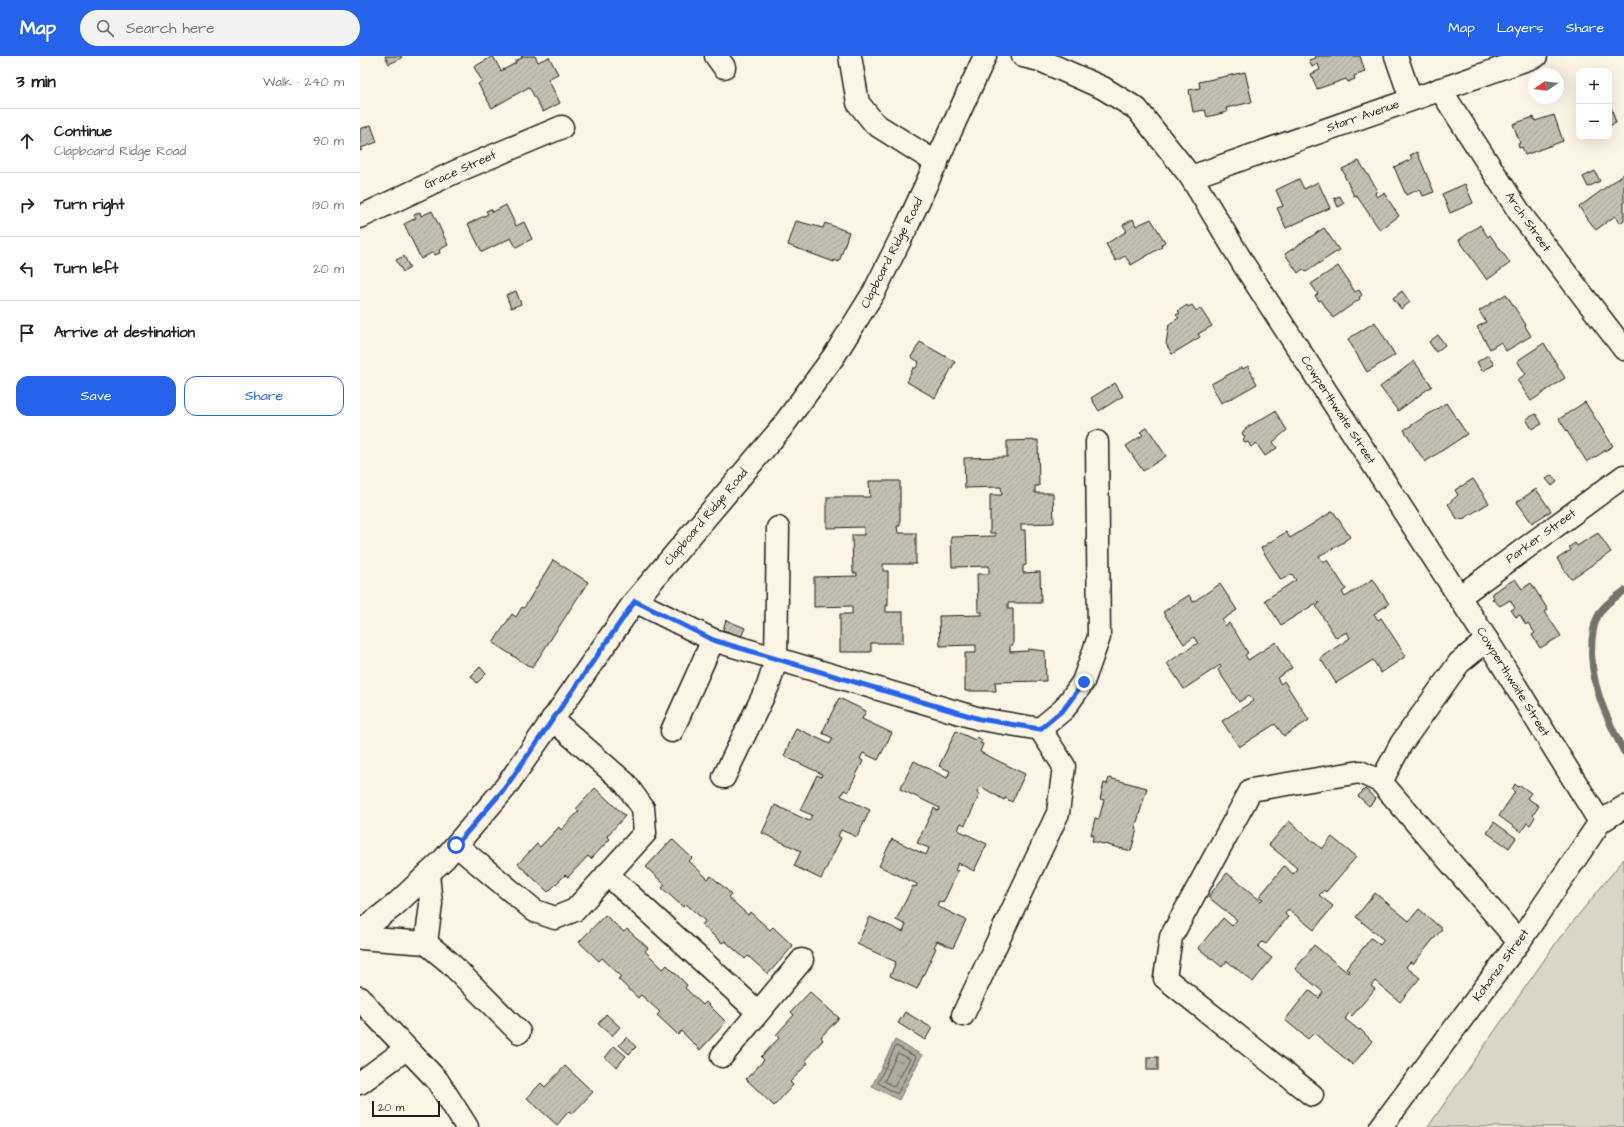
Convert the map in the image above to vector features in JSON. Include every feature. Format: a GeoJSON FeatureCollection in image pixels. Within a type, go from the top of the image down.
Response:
{"type":"FeatureCollection","features":[{"type":"Feature","properties":{"kind":"street"},"geometry":{"type":"LineString","coordinates":[[850,56],[858,103],[875,124],[936,163]]}},
{"type":"Feature","properties":{"kind":"street","name":"Clapboard Ridge Road"},"geometry":{"type":"LineString","coordinates":[[360,932],[395,905],[428,874],[456,845],[505,788],[635,601],[779,431],[834,356],[874,292],[936,163],[985,56]]}},
{"type":"Feature","properties":{"kind":"street","name":"Cowperthwaite Street"},"geometry":{"type":"LineString","coordinates":[[1023,56],[1064,63],[1137,109],[1191,177],[1244,265],[1487,640],[1600,822]]}},
{"type":"Feature","properties":{"kind":"street"},"geometry":{"type":"LineString","coordinates":[[1396,56],[1411,99]]}},
{"type":"Feature","properties":{"kind":"street","name":"Starr Avenue"},"geometry":{"type":"LineString","coordinates":[[1191,177],[1440,88],[1536,56]]}},
{"type":"Feature","properties":{"kind":"street","name":"Arch Street"},"geometry":{"type":"LineString","coordinates":[[1440,88],[1522,216],[1624,349]]}},
{"type":"Feature","properties":{"kind":"street","name":"Grace Street"},"geometry":{"type":"LineString","coordinates":[[360,217],[454,172],[562,126]]}},
{"type":"Feature","properties":{"kind":"street"},"geometry":{"type":"LineString","coordinates":[[1040,729],[1064,709],[1084,682],[1099,637],[1097,442]]}},
{"type":"Feature","properties":{"kind":"street","name":"Parker Street"},"geometry":{"type":"LineString","coordinates":[[1459,597],[1624,476]]}},
{"type":"Feature","properties":{"kind":"street"},"geometry":{"type":"LineString","coordinates":[[724,777],[768,686],[776,660],[778,528]]}},
{"type":"Feature","properties":{"kind":"street"},"geometry":{"type":"LineString","coordinates":[[635,601],[713,640],[776,660],[980,719],[1040,729],[1064,766],[1058,813],[963,1016]]}},
{"type":"Feature","properties":{"kind":"street"},"geometry":{"type":"LineString","coordinates":[[672,731],[713,640]]}},
{"type":"Feature","properties":{"kind":"street"},"geometry":{"type":"LineString","coordinates":[[1381,782],[1401,744],[1459,663],[1487,640]]}},
{"type":"Feature","properties":{"kind":"street"},"geometry":{"type":"LineString","coordinates":[[456,845],[535,911],[555,918],[575,910],[645,833],[643,808],[625,783],[552,719]]}},
{"type":"Feature","properties":{"kind":"street"},"geometry":{"type":"LineString","coordinates":[[1312,1095],[1165,978],[1171,937],[1251,790],[1360,772],[1381,782],[1519,942]]}},
{"type":"Feature","properties":{"kind":"street","name":"Kohanza Street"},"geometry":{"type":"LineString","coordinates":[[1381,1127],[1519,942],[1600,822],[1624,807]]}},
{"type":"Feature","properties":{"kind":"street"},"geometry":{"type":"LineString","coordinates":[[426,943],[430,904],[428,874]]}},
{"type":"Feature","properties":{"kind":"street"},"geometry":{"type":"LineString","coordinates":[[608,874],[758,1012]]}},
{"type":"Feature","properties":{"kind":"street"},"geometry":{"type":"LineString","coordinates":[[360,938],[426,943],[448,962],[519,1032]]}},
{"type":"Feature","properties":{"kind":"street"},"geometry":{"type":"LineString","coordinates":[[722,1056],[802,960]]}},
{"type":"Feature","properties":{"kind":"street"},"geometry":{"type":"LineString","coordinates":[[360,998],[436,1080],[467,1127]]}},
{"type":"Feature","properties":{"kind":"street"},"geometry":{"type":"LineString","coordinates":[[360,1083],[406,1049]]}},
{"type":"Feature","properties":{"kind":"shaded area"},"geometry":{"type":"Polygon","coordinates":[[[1624,859],[1624,1127],[1428,1127],[1558,940],[1624,859]]]}},
{"type":"Feature","properties":{"kind":"water"},"geometry":{"type":"Polygon","coordinates":[[[895,1040],[922,1055],[899,1100],[872,1086],[895,1040]]]}},
{"type":"Feature","properties":{"kind":"building"},"geometry":{"type":"Polygon","coordinates":[[[385,56],[401,56],[402,58],[389,64],[385,56]]]}},
{"type":"Feature","properties":{"kind":"building"},"geometry":{"type":"Polygon","coordinates":[[[493,56],[501,71],[516,63],[515,61],[522,58],[521,56],[535,56],[538,62],[549,57],[558,74],[548,79],[560,103],[543,112],[529,87],[492,108],[478,84],[482,81],[474,67],[493,56]]]}},
{"type":"Feature","properties":{"kind":"building"},"geometry":{"type":"Polygon","coordinates":[[[1315,56],[1360,56],[1365,72],[1354,76],[1355,79],[1348,82],[1346,79],[1317,89],[1311,74],[1320,70],[1318,64],[1312,67],[1309,60],[1316,58],[1315,56]]]}},
{"type":"Feature","properties":{"kind":"building"},"geometry":{"type":"Polygon","coordinates":[[[1245,72],[1252,102],[1226,108],[1227,112],[1207,117],[1205,110],[1193,112],[1189,90],[1200,88],[1199,82],[1245,72]]]}},
{"type":"Feature","properties":{"kind":"building"},"geometry":{"type":"Polygon","coordinates":[[[1612,110],[1616,123],[1612,125],[1612,110]]]}},
{"type":"Feature","properties":{"kind":"building"},"geometry":{"type":"Polygon","coordinates":[[[1554,115],[1563,141],[1525,155],[1522,147],[1519,148],[1518,144],[1520,143],[1513,124],[1534,117],[1535,121],[1554,115]]]}},
{"type":"Feature","properties":{"kind":"building"},"geometry":{"type":"Polygon","coordinates":[[[371,125],[377,142],[361,148],[362,150],[360,151],[360,129],[371,125]]]}},
{"type":"Feature","properties":{"kind":"building"},"geometry":{"type":"Polygon","coordinates":[[[1417,152],[1434,192],[1423,196],[1420,189],[1406,195],[1394,167],[1412,159],[1410,155],[1417,152]]]}},
{"type":"Feature","properties":{"kind":"building"},"geometry":{"type":"Polygon","coordinates":[[[1359,161],[1377,189],[1375,194],[1377,197],[1384,193],[1399,216],[1380,230],[1356,195],[1354,196],[1342,169],[1359,161]]]}},
{"type":"Feature","properties":{"kind":"building"},"geometry":{"type":"Polygon","coordinates":[[[1595,171],[1600,181],[1588,187],[1583,177],[1595,171]]]}},
{"type":"Feature","properties":{"kind":"building"},"geometry":{"type":"Polygon","coordinates":[[[1624,174],[1624,220],[1620,223],[1615,216],[1596,230],[1579,207],[1624,174]]]}},
{"type":"Feature","properties":{"kind":"building"},"geometry":{"type":"Polygon","coordinates":[[[1299,179],[1304,189],[1318,182],[1330,208],[1286,228],[1277,208],[1283,206],[1276,190],[1299,179]]]}},
{"type":"Feature","properties":{"kind":"building"},"geometry":{"type":"Polygon","coordinates":[[[1465,184],[1473,203],[1450,213],[1442,194],[1465,184]]]}},
{"type":"Feature","properties":{"kind":"building"},"geometry":{"type":"Polygon","coordinates":[[[1340,196],[1344,204],[1338,207],[1334,198],[1340,196]]]}},
{"type":"Feature","properties":{"kind":"building"},"geometry":{"type":"Polygon","coordinates":[[[506,205],[516,226],[524,222],[532,239],[516,247],[511,238],[482,252],[468,224],[488,214],[486,211],[491,209],[493,212],[506,205]]]}},
{"type":"Feature","properties":{"kind":"building"},"geometry":{"type":"Polygon","coordinates":[[[432,211],[448,245],[439,250],[440,253],[435,255],[433,252],[421,259],[404,224],[416,218],[414,215],[420,212],[421,216],[432,211]]]}},
{"type":"Feature","properties":{"kind":"building"},"geometry":{"type":"Polygon","coordinates":[[[1133,219],[1136,226],[1151,219],[1165,242],[1161,245],[1162,247],[1131,265],[1125,256],[1116,261],[1106,244],[1127,231],[1123,225],[1133,219]]]}},
{"type":"Feature","properties":{"kind":"building"},"geometry":{"type":"Polygon","coordinates":[[[796,221],[823,228],[825,223],[849,232],[839,262],[834,260],[834,262],[788,245],[796,221]]]}},
{"type":"Feature","properties":{"kind":"building"},"geometry":{"type":"Polygon","coordinates":[[[1480,225],[1488,237],[1490,235],[1510,263],[1487,280],[1459,240],[1480,225]]]}},
{"type":"Feature","properties":{"kind":"building"},"geometry":{"type":"Polygon","coordinates":[[[1324,228],[1339,250],[1306,272],[1303,269],[1298,273],[1285,254],[1324,228]]]}},
{"type":"Feature","properties":{"kind":"building"},"geometry":{"type":"Polygon","coordinates":[[[404,256],[410,268],[403,272],[396,260],[404,256]]]}},
{"type":"Feature","properties":{"kind":"building"},"geometry":{"type":"Polygon","coordinates":[[[1338,266],[1355,292],[1359,290],[1362,295],[1359,297],[1360,299],[1333,318],[1321,300],[1319,301],[1315,296],[1318,294],[1311,284],[1338,266]]]}},
{"type":"Feature","properties":{"kind":"building"},"geometry":{"type":"Polygon","coordinates":[[[516,291],[521,304],[511,308],[506,295],[516,291]]]}},
{"type":"Feature","properties":{"kind":"building"},"geometry":{"type":"Polygon","coordinates":[[[1402,291],[1410,302],[1401,309],[1393,298],[1402,291]]]}},
{"type":"Feature","properties":{"kind":"building"},"geometry":{"type":"Polygon","coordinates":[[[1506,294],[1526,325],[1525,326],[1531,336],[1506,351],[1501,342],[1490,349],[1477,327],[1486,322],[1479,311],[1506,294]]]}},
{"type":"Feature","properties":{"kind":"building"},"geometry":{"type":"Polygon","coordinates":[[[1187,305],[1188,307],[1192,305],[1196,311],[1200,308],[1212,326],[1198,334],[1200,337],[1172,354],[1166,344],[1169,324],[1179,318],[1176,315],[1180,313],[1178,311],[1187,305]]]}},
{"type":"Feature","properties":{"kind":"building"},"geometry":{"type":"Polygon","coordinates":[[[1375,322],[1395,355],[1367,372],[1348,339],[1375,322]]]}},
{"type":"Feature","properties":{"kind":"building"},"geometry":{"type":"Polygon","coordinates":[[[1438,335],[1445,345],[1436,352],[1429,342],[1438,335]]]}},
{"type":"Feature","properties":{"kind":"building"},"geometry":{"type":"Polygon","coordinates":[[[920,342],[955,362],[935,398],[907,382],[913,368],[916,368],[919,362],[911,357],[920,342]]]}},
{"type":"Feature","properties":{"kind":"building"},"geometry":{"type":"Polygon","coordinates":[[[1544,343],[1565,378],[1531,401],[1517,380],[1526,374],[1517,361],[1544,343]]]}},
{"type":"Feature","properties":{"kind":"building"},"geometry":{"type":"Polygon","coordinates":[[[1488,355],[1494,365],[1482,371],[1477,362],[1488,355]]]}},
{"type":"Feature","properties":{"kind":"building"},"geometry":{"type":"Polygon","coordinates":[[[1414,361],[1432,386],[1398,411],[1380,387],[1414,361]]]}},
{"type":"Feature","properties":{"kind":"building"},"geometry":{"type":"Polygon","coordinates":[[[1248,366],[1257,384],[1221,403],[1211,384],[1242,367],[1243,369],[1248,366]]]}},
{"type":"Feature","properties":{"kind":"building"},"geometry":{"type":"Polygon","coordinates":[[[1115,383],[1123,396],[1099,411],[1091,398],[1115,383]]]}},
{"type":"Feature","properties":{"kind":"building"},"geometry":{"type":"Polygon","coordinates":[[[1585,402],[1613,446],[1587,462],[1559,419],[1585,402]]]}},
{"type":"Feature","properties":{"kind":"building"},"geometry":{"type":"Polygon","coordinates":[[[1446,403],[1467,434],[1425,462],[1404,430],[1446,403]]]}},
{"type":"Feature","properties":{"kind":"building"},"geometry":{"type":"Polygon","coordinates":[[[1275,411],[1287,430],[1273,442],[1277,448],[1265,456],[1256,443],[1251,447],[1248,442],[1245,443],[1243,440],[1245,438],[1242,433],[1246,428],[1275,411]]]}},
{"type":"Feature","properties":{"kind":"building"},"geometry":{"type":"Polygon","coordinates":[[[1536,414],[1542,424],[1532,429],[1526,419],[1536,414]]]}},
{"type":"Feature","properties":{"kind":"building"},"geometry":{"type":"Polygon","coordinates":[[[1147,427],[1166,456],[1143,471],[1126,446],[1143,435],[1140,432],[1147,427]]]}},
{"type":"Feature","properties":{"kind":"building"},"geometry":{"type":"Polygon","coordinates":[[[1038,440],[1039,486],[1035,486],[1035,493],[1053,493],[1054,523],[1021,524],[1021,530],[1025,530],[1026,565],[1023,566],[1023,573],[1040,572],[1041,603],[1008,603],[1008,609],[1013,609],[1013,645],[1010,645],[1010,652],[1028,651],[1028,649],[1045,651],[1046,681],[995,682],[996,691],[965,691],[965,653],[976,653],[976,645],[940,646],[939,616],[982,615],[982,612],[978,612],[977,574],[989,574],[989,566],[952,567],[951,537],[995,536],[995,533],[990,533],[990,495],[1002,495],[1001,487],[965,488],[964,458],[1007,457],[1007,441],[1038,440]]]}},
{"type":"Feature","properties":{"kind":"building"},"geometry":{"type":"Polygon","coordinates":[[[1552,475],[1557,482],[1552,486],[1546,479],[1552,475]]]}},
{"type":"Feature","properties":{"kind":"building"},"geometry":{"type":"Polygon","coordinates":[[[1473,479],[1489,503],[1463,519],[1458,520],[1448,504],[1458,495],[1455,490],[1473,479]]]}},
{"type":"Feature","properties":{"kind":"building"},"geometry":{"type":"Polygon","coordinates":[[[869,481],[900,481],[900,526],[897,526],[898,533],[916,533],[916,564],[883,564],[883,571],[888,571],[888,606],[886,605],[886,612],[903,612],[903,643],[871,643],[871,652],[840,652],[840,614],[852,614],[852,606],[814,607],[814,577],[857,576],[857,573],[853,573],[852,535],[864,535],[864,527],[827,528],[827,497],[870,497],[869,481]]]}},
{"type":"Feature","properties":{"kind":"building"},"geometry":{"type":"Polygon","coordinates":[[[1536,489],[1551,511],[1532,523],[1517,502],[1536,489]]]}},
{"type":"Feature","properties":{"kind":"building"},"geometry":{"type":"Polygon","coordinates":[[[1333,511],[1350,537],[1319,556],[1323,562],[1327,560],[1346,589],[1342,592],[1345,597],[1373,579],[1389,604],[1374,614],[1378,620],[1381,618],[1406,656],[1381,673],[1373,660],[1336,683],[1320,658],[1350,638],[1347,632],[1336,638],[1316,606],[1319,604],[1318,602],[1281,625],[1265,600],[1296,580],[1292,574],[1281,580],[1261,548],[1286,532],[1290,538],[1333,511]]]}},
{"type":"Feature","properties":{"kind":"building"},"geometry":{"type":"Polygon","coordinates":[[[1598,533],[1611,552],[1571,579],[1557,559],[1571,550],[1569,547],[1575,543],[1577,546],[1598,533]]]}},
{"type":"Feature","properties":{"kind":"building"},"geometry":{"type":"Polygon","coordinates":[[[553,560],[588,582],[532,668],[493,643],[512,614],[516,617],[522,607],[524,608],[553,560]]]}},
{"type":"Feature","properties":{"kind":"building"},"geometry":{"type":"Polygon","coordinates":[[[1515,579],[1522,589],[1531,583],[1548,610],[1545,612],[1561,636],[1540,648],[1532,635],[1535,633],[1528,623],[1526,625],[1520,615],[1516,617],[1511,610],[1515,608],[1510,600],[1500,606],[1492,599],[1494,598],[1492,593],[1515,579]]]}},
{"type":"Feature","properties":{"kind":"building"},"geometry":{"type":"Polygon","coordinates":[[[1220,584],[1237,610],[1222,620],[1226,626],[1229,623],[1236,633],[1248,653],[1245,655],[1248,660],[1276,642],[1292,668],[1277,678],[1281,684],[1284,681],[1309,720],[1284,736],[1275,724],[1239,747],[1222,721],[1253,701],[1249,695],[1239,702],[1218,670],[1221,667],[1220,665],[1184,689],[1167,663],[1198,643],[1194,637],[1184,644],[1163,612],[1189,595],[1193,602],[1220,584]]]}},
{"type":"Feature","properties":{"kind":"building"},"geometry":{"type":"Polygon","coordinates":[[[726,620],[745,628],[741,637],[723,630],[726,620]]]}},
{"type":"Feature","properties":{"kind":"building"},"geometry":{"type":"Polygon","coordinates":[[[480,667],[486,674],[477,683],[471,676],[480,667]]]}},
{"type":"Feature","properties":{"kind":"building"},"geometry":{"type":"Polygon","coordinates":[[[839,698],[866,711],[862,719],[892,733],[878,760],[863,753],[860,759],[863,761],[848,792],[844,790],[841,796],[870,810],[857,837],[841,830],[838,836],[841,838],[821,879],[794,866],[801,851],[762,833],[775,805],[809,821],[812,815],[800,810],[817,775],[821,777],[822,774],[784,756],[796,728],[830,744],[833,738],[822,733],[839,698]]]}},
{"type":"Feature","properties":{"kind":"building"},"geometry":{"type":"Polygon","coordinates":[[[956,731],[975,740],[977,737],[982,740],[980,743],[983,744],[980,752],[1025,774],[1012,802],[1005,798],[1004,800],[980,786],[977,792],[980,794],[965,825],[961,823],[958,830],[987,844],[974,871],[958,863],[955,870],[958,871],[943,903],[939,901],[937,906],[966,920],[953,948],[937,941],[934,947],[936,948],[917,989],[890,976],[896,962],[857,944],[870,917],[903,932],[906,925],[896,920],[913,886],[916,887],[917,884],[879,866],[892,839],[926,855],[929,848],[917,843],[934,808],[938,811],[940,808],[900,789],[914,761],[947,778],[950,771],[939,766],[956,731]]]}},
{"type":"Feature","properties":{"kind":"building"},"geometry":{"type":"Polygon","coordinates":[[[1109,778],[1147,788],[1135,829],[1137,829],[1131,851],[1092,841],[1094,835],[1091,835],[1095,818],[1099,819],[1104,800],[1100,799],[1104,783],[1107,784],[1109,778]]]}},
{"type":"Feature","properties":{"kind":"building"},"geometry":{"type":"Polygon","coordinates":[[[1515,784],[1518,787],[1520,785],[1531,793],[1527,798],[1539,806],[1533,815],[1535,817],[1530,825],[1527,823],[1521,832],[1499,816],[1515,792],[1512,790],[1515,784]]]}},
{"type":"Feature","properties":{"kind":"building"},"geometry":{"type":"Polygon","coordinates":[[[595,788],[625,816],[607,836],[610,839],[591,859],[588,856],[568,877],[565,875],[548,892],[518,864],[537,844],[540,847],[559,827],[561,830],[579,811],[576,809],[595,788]]]}},
{"type":"Feature","properties":{"kind":"building"},"geometry":{"type":"Polygon","coordinates":[[[1365,789],[1376,799],[1369,806],[1358,796],[1365,789]]]}},
{"type":"Feature","properties":{"kind":"building"},"geometry":{"type":"Polygon","coordinates":[[[1289,821],[1322,849],[1332,837],[1356,857],[1326,892],[1324,890],[1319,895],[1333,906],[1314,930],[1288,909],[1285,914],[1288,917],[1266,944],[1262,942],[1258,947],[1272,958],[1253,982],[1227,961],[1222,967],[1198,948],[1223,918],[1232,926],[1237,920],[1208,897],[1227,873],[1261,901],[1263,899],[1259,897],[1284,866],[1293,874],[1297,868],[1269,845],[1289,821]]]}},
{"type":"Feature","properties":{"kind":"building"},"geometry":{"type":"Polygon","coordinates":[[[1494,822],[1516,838],[1509,848],[1487,833],[1494,822]]]}},
{"type":"Feature","properties":{"kind":"building"},"geometry":{"type":"Polygon","coordinates":[[[672,839],[692,858],[689,861],[708,879],[711,876],[726,889],[731,894],[728,897],[748,915],[750,912],[770,930],[773,927],[793,946],[768,974],[748,956],[745,959],[725,941],[722,943],[702,925],[705,921],[686,904],[683,907],[662,888],[665,885],[646,867],[672,839]]]}},
{"type":"Feature","properties":{"kind":"building"},"geometry":{"type":"Polygon","coordinates":[[[1375,893],[1409,921],[1419,909],[1442,929],[1413,964],[1410,962],[1406,967],[1420,978],[1400,1002],[1375,981],[1371,986],[1375,989],[1352,1016],[1349,1013],[1345,1019],[1359,1030],[1360,1029],[1372,1041],[1353,1065],[1314,1033],[1308,1039],[1285,1020],[1309,990],[1319,998],[1323,992],[1295,969],[1314,945],[1348,973],[1349,971],[1346,969],[1371,938],[1380,945],[1384,940],[1356,917],[1375,893]]]}},
{"type":"Feature","properties":{"kind":"building"},"geometry":{"type":"Polygon","coordinates":[[[605,915],[624,932],[627,929],[648,948],[645,951],[663,969],[667,965],[687,985],[685,988],[703,1005],[706,1002],[726,1022],[700,1050],[681,1031],[678,1035],[657,1015],[660,1012],[641,995],[638,998],[618,979],[621,976],[602,958],[599,961],[579,942],[605,915]]]}},
{"type":"Feature","properties":{"kind":"building"},"geometry":{"type":"Polygon","coordinates":[[[810,992],[839,1018],[821,1037],[823,1040],[805,1060],[808,1063],[790,1082],[793,1085],[774,1106],[746,1079],[764,1060],[761,1057],[779,1038],[776,1035],[794,1015],[791,1012],[810,992]]]}},
{"type":"Feature","properties":{"kind":"building"},"geometry":{"type":"Polygon","coordinates":[[[905,1012],[932,1028],[925,1040],[898,1023],[905,1012]]]}},
{"type":"Feature","properties":{"kind":"building"},"geometry":{"type":"Polygon","coordinates":[[[606,1014],[620,1027],[612,1036],[598,1024],[606,1014]]]}},
{"type":"Feature","properties":{"kind":"building"},"geometry":{"type":"Polygon","coordinates":[[[627,1037],[636,1047],[629,1054],[619,1045],[627,1037]]]}},
{"type":"Feature","properties":{"kind":"building"},"geometry":{"type":"Polygon","coordinates":[[[614,1046],[626,1056],[617,1067],[605,1058],[614,1046]]]}},
{"type":"Feature","properties":{"kind":"building"},"geometry":{"type":"Polygon","coordinates":[[[1147,1057],[1158,1057],[1158,1070],[1147,1070],[1147,1057]]]}},
{"type":"Feature","properties":{"kind":"building"},"geometry":{"type":"Polygon","coordinates":[[[565,1066],[593,1092],[572,1114],[569,1111],[557,1125],[527,1098],[541,1083],[545,1087],[565,1066]]]}},
{"type":"Feature","properties":{"kind":"waterway"},"geometry":{"type":"LineString","coordinates":[[1624,591],[1606,605],[1600,612],[1595,624],[1591,655],[1600,698],[1624,752]]}},
{"type":"Feature","properties":{"kind":"route"},"geometry":{"type":"LineString","coordinates":[[456,845],[505,788],[635,601],[713,640],[776,660],[980,719],[1040,729],[1064,709],[1084,682]]}}]}
